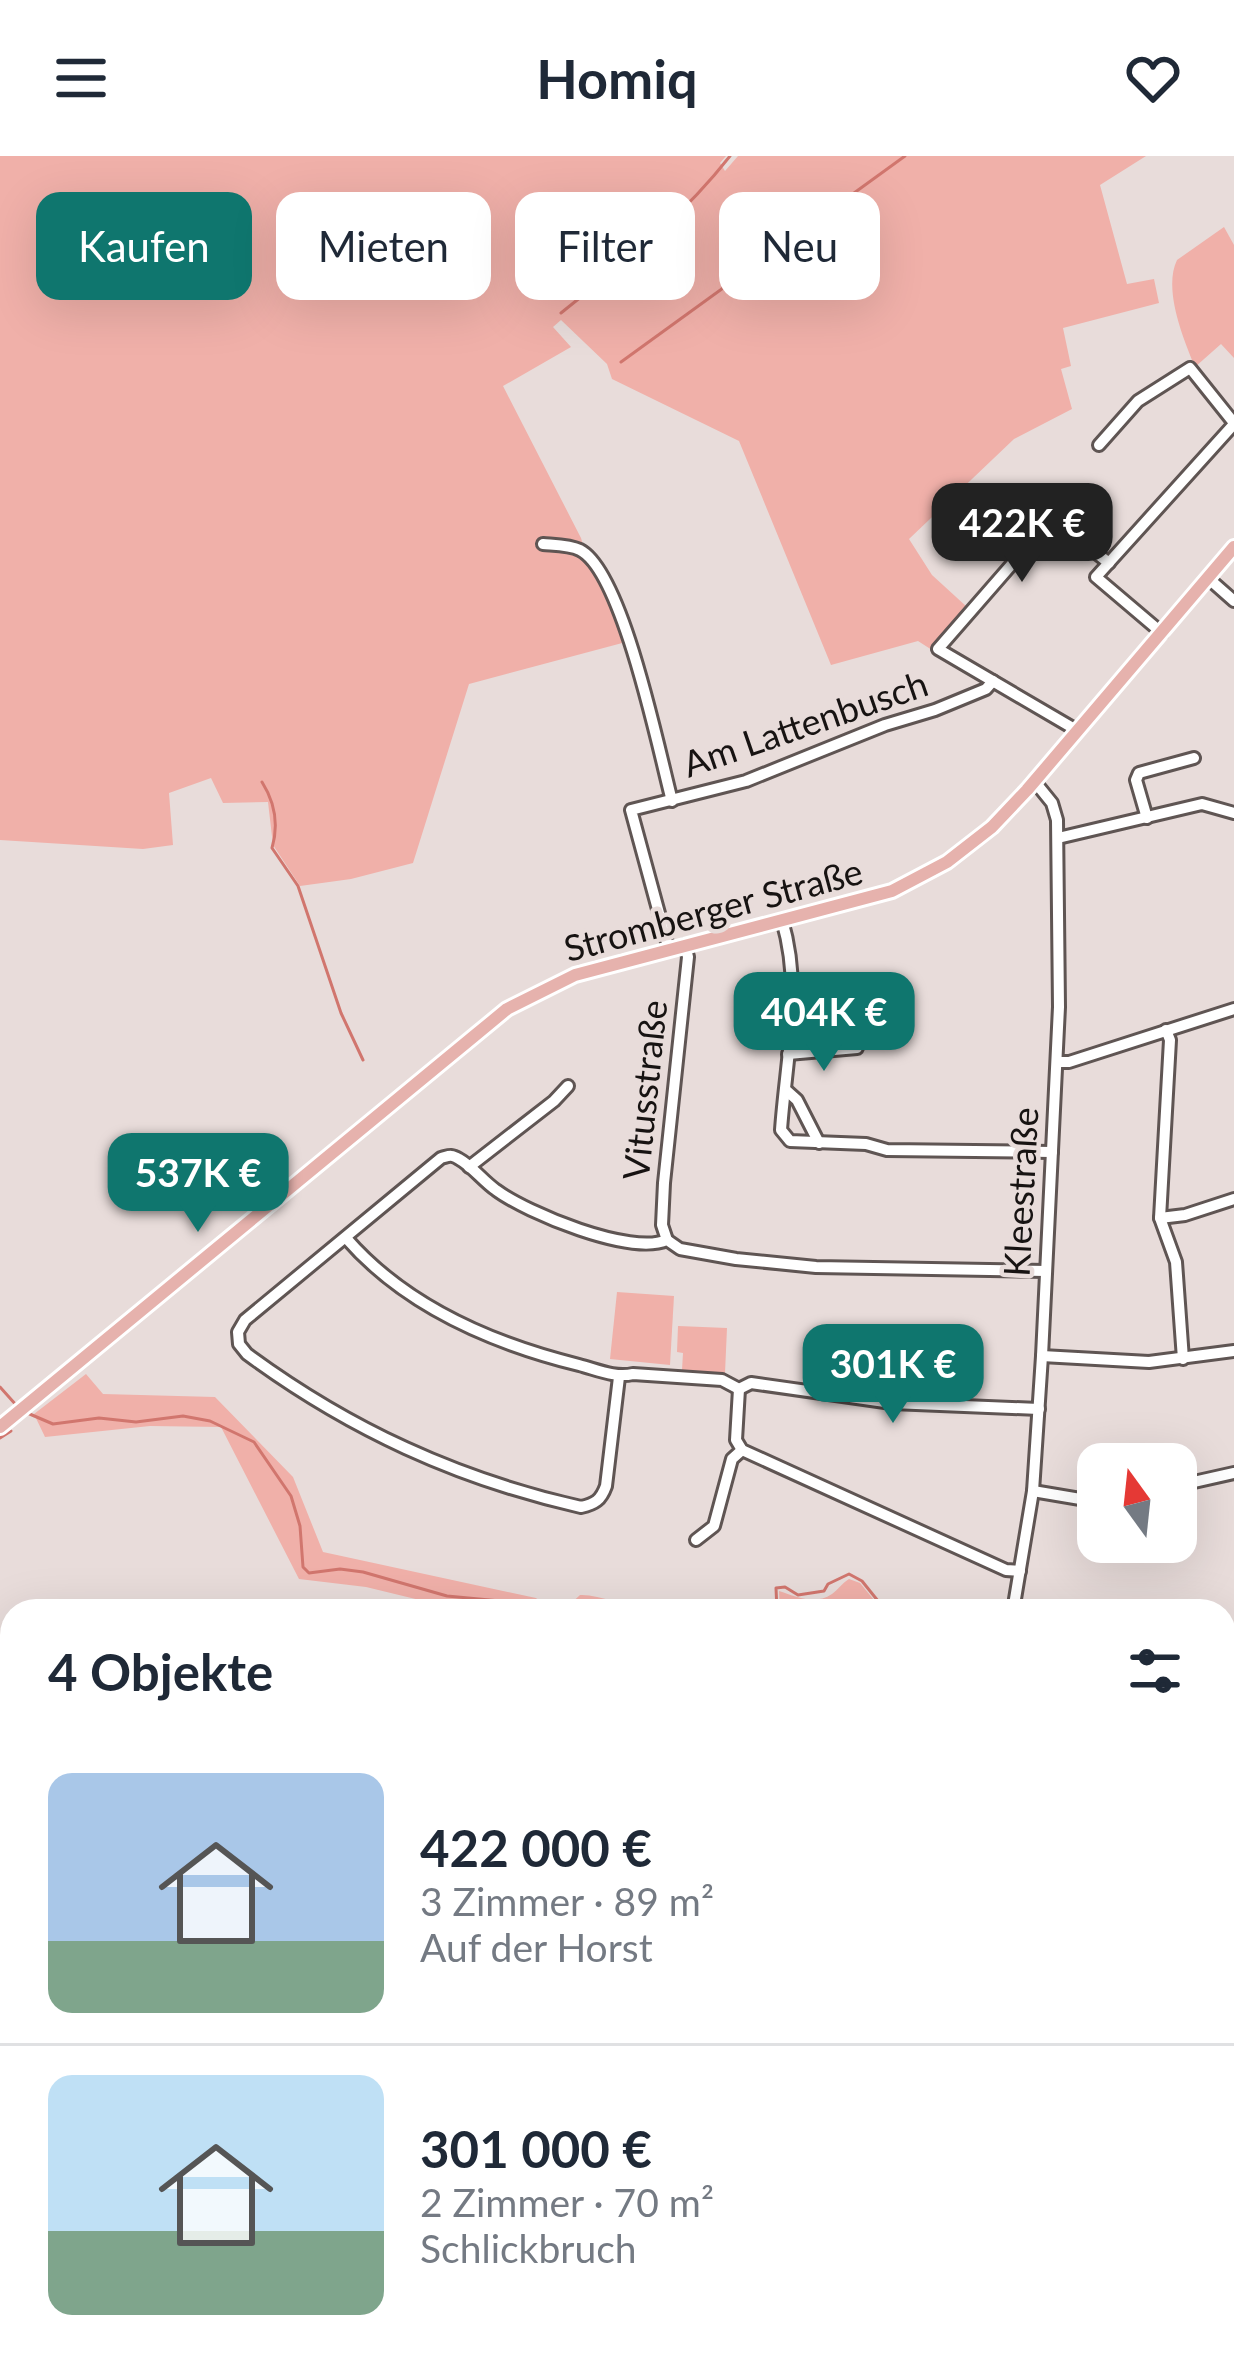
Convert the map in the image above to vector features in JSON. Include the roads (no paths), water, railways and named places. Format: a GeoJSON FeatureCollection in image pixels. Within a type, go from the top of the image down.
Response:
{"type":"FeatureCollection","features":[{"type":"Feature","properties":{"kind":"main road","name":"Stromberger Straße"},"geometry":{"type":"LineString","coordinates":[[0,1426],[507,1009],[575,975],[892,891],[928,874],[992,827],[1234,547]]}},
{"type":"Feature","properties":{"kind":"street"},"geometry":{"type":"LineString","coordinates":[[1100,445],[1138,401],[1190,368],[1234,423],[1096,577],[1162,633]]}},
{"type":"Feature","properties":{"kind":"street"},"geometry":{"type":"LineString","coordinates":[[1078,731],[938,649],[1045,521],[1058,520],[1109,563]]}},
{"type":"Feature","properties":{"kind":"street"},"geometry":{"type":"LineString","coordinates":[[543,544],[580,550],[622,615],[672,801]]}},
{"type":"Feature","properties":{"kind":"street"},"geometry":{"type":"LineString","coordinates":[[1208,578],[1234,601]]}},
{"type":"Feature","properties":{"kind":"street","name":"Am Lattenbusch"},"geometry":{"type":"LineString","coordinates":[[669,950],[632,810],[746,781],[952,703],[986,689],[993,681]]}},
{"type":"Feature","properties":{"kind":"street"},"geometry":{"type":"LineString","coordinates":[[1147,818],[1136,780],[1139,773],[1193,758]]}},
{"type":"Feature","properties":{"kind":"street","name":"Kleestraße"},"geometry":{"type":"LineString","coordinates":[[1015,1599],[1033,1491],[1057,1062],[1058,838],[1052,803],[1034,782]]}},
{"type":"Feature","properties":{"kind":"street"},"geometry":{"type":"LineString","coordinates":[[1058,838],[1202,804],[1234,813]]}},
{"type":"Feature","properties":{"kind":"street"},"geometry":{"type":"LineString","coordinates":[[782,920],[791,951],[794,994],[784,1136],[790,1141],[934,1152],[1052,1152]]}},
{"type":"Feature","properties":{"kind":"street","name":"Vitusstraße"},"geometry":{"type":"LineString","coordinates":[[667,1240],[662,1225],[664,1183],[688,958],[685,945]]}},
{"type":"Feature","properties":{"kind":"street"},"geometry":{"type":"LineString","coordinates":[[1057,1062],[1234,1009]]}},
{"type":"Feature","properties":{"kind":"street"},"geometry":{"type":"LineString","coordinates":[[1166,1030],[1160,1218],[1176,1262],[1183,1359]]}},
{"type":"Feature","properties":{"kind":"street"},"geometry":{"type":"LineString","coordinates":[[788,1054],[857,1048]]}},
{"type":"Feature","properties":{"kind":"street"},"geometry":{"type":"LineString","coordinates":[[469,1167],[568,1086]]}},
{"type":"Feature","properties":{"kind":"street"},"geometry":{"type":"LineString","coordinates":[[787,1091],[797,1100],[820,1143]]}},
{"type":"Feature","properties":{"kind":"street"},"geometry":{"type":"LineString","coordinates":[[619,1377],[606,1486],[602,1497],[580,1507],[485,1482],[350,1422],[247,1354],[238,1337],[245,1320],[441,1158],[461,1159],[506,1197],[548,1220],[606,1237],[658,1244],[667,1240],[680,1249],[778,1264],[1046,1271]]}},
{"type":"Feature","properties":{"kind":"street"},"geometry":{"type":"LineString","coordinates":[[1160,1218],[1234,1199]]}},
{"type":"Feature","properties":{"kind":"street"},"geometry":{"type":"LineString","coordinates":[[346,1238],[390,1280],[467,1327],[540,1355],[619,1377],[722,1380],[739,1389]]}},
{"type":"Feature","properties":{"kind":"street"},"geometry":{"type":"LineString","coordinates":[[1042,1356],[1149,1362],[1234,1351]]}},
{"type":"Feature","properties":{"kind":"street"},"geometry":{"type":"LineString","coordinates":[[739,1389],[751,1383],[892,1403],[1039,1409]]}},
{"type":"Feature","properties":{"kind":"street"},"geometry":{"type":"LineString","coordinates":[[739,1389],[736,1440],[742,1450],[1006,1570],[1020,1570]]}},
{"type":"Feature","properties":{"kind":"street"},"geometry":{"type":"LineString","coordinates":[[696,1540],[714,1526],[732,1460],[742,1450]]}},
{"type":"Feature","properties":{"kind":"street"},"geometry":{"type":"LineString","coordinates":[[1197,1482],[1234,1474]]}},
{"type":"Feature","properties":{"kind":"street"},"geometry":{"type":"LineString","coordinates":[[1033,1491],[1077,1498]]}},
{"type":"Feature","properties":{"kind":"waterway"},"geometry":{"type":"LineString","coordinates":[[561,313],[671,221],[730,156]]}},
{"type":"Feature","properties":{"kind":"waterway"},"geometry":{"type":"LineString","coordinates":[[621,362],[905,156]]}},
{"type":"Feature","properties":{"kind":"waterway"},"geometry":{"type":"LineString","coordinates":[[262,782],[274,813],[272,848],[298,886],[341,1013],[363,1060]]}},
{"type":"Feature","properties":{"kind":"waterway"},"geometry":{"type":"LineString","coordinates":[[184,1267],[311,1163]]}},
{"type":"Feature","properties":{"kind":"waterway"},"geometry":{"type":"LineString","coordinates":[[0,1387],[17,1406]]}},
{"type":"Feature","properties":{"kind":"waterway"},"geometry":{"type":"LineString","coordinates":[[25,1412],[53,1424],[183,1416],[210,1421],[254,1442],[291,1496],[300,1526],[303,1567],[309,1573],[363,1572],[447,1596],[479,1599]]}},
{"type":"Feature","properties":{"kind":"waterway"},"geometry":{"type":"LineString","coordinates":[[0,1438],[11,1431]]}},
{"type":"Feature","properties":{"kind":"waterway"},"geometry":{"type":"LineString","coordinates":[[776,1599],[776,1588],[785,1587],[798,1595],[824,1591],[849,1574],[876,1599]]}}]}
